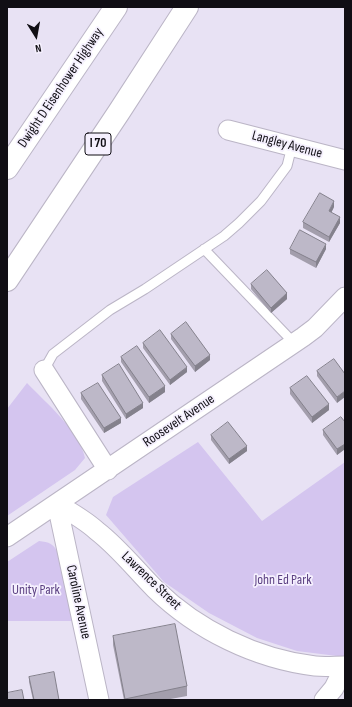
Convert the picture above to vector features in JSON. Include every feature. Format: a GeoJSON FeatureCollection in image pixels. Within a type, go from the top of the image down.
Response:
{"type":"FeatureCollection","features":[{"type":"Feature","properties":{"kind":"highway","name":"Dwight D Eisenhower Highway"},"geometry":{"type":"LineString","coordinates":[[7,168],[116,7]]}},
{"type":"Feature","properties":{"kind":"highway","name":"I 70"},"geometry":{"type":"LineString","coordinates":[[7,280],[187,7]]}},
{"type":"Feature","properties":{"kind":"street","name":"Langley Avenue"},"geometry":{"type":"LineString","coordinates":[[228,130],[345,160]]}},
{"type":"Feature","properties":{"kind":"street","name":"Roosevelt Avenue"},"geometry":{"type":"LineString","coordinates":[[7,537],[294,343],[315,328],[345,297]]}},
{"type":"Feature","properties":{"kind":"street"},"geometry":{"type":"LineString","coordinates":[[44,370],[108,470]]}},
{"type":"Feature","properties":{"kind":"street","name":"Lawrence Street"},"geometry":{"type":"LineString","coordinates":[[57,504],[97,530],[117,548],[155,589],[178,608],[190,617],[236,644],[278,659],[315,666],[345,666]]}},
{"type":"Feature","properties":{"kind":"street","name":"Caroline Avenue"},"geometry":{"type":"LineString","coordinates":[[57,504],[99,700]]}},
{"type":"Feature","properties":{"kind":"street"},"geometry":{"type":"LineString","coordinates":[[324,700],[334,688],[345,666]]}},
{"type":"Feature","properties":{"kind":"lane"},"geometry":{"type":"LineString","coordinates":[[44,370],[53,354],[98,319],[204,249],[239,223],[261,201],[287,166],[292,146]]}},
{"type":"Feature","properties":{"kind":"lane"},"geometry":{"type":"LineString","coordinates":[[204,249],[294,343]]}},
{"type":"Feature","properties":{"kind":"green space"},"geometry":{"type":"Polygon","coordinates":[[[27,383],[53,409],[76,437],[85,458],[75,470],[7,516],[7,409],[27,383]]]}},
{"type":"Feature","properties":{"kind":"green space","name":"John Ed Park"},"geometry":{"type":"Polygon","coordinates":[[[198,442],[262,521],[345,462],[345,657],[297,651],[257,638],[209,613],[164,582],[106,515],[113,497],[198,442]]]}},
{"type":"Feature","properties":{"kind":"green space","name":"Unity Park"},"geometry":{"type":"Polygon","coordinates":[[[39,541],[51,544],[55,547],[58,553],[73,621],[7,621],[7,562],[39,541]]]}},
{"type":"Feature","properties":{"kind":"building"},"geometry":{"type":"Polygon","coordinates":[[[320,193],[334,201],[329,211],[340,217],[329,237],[303,222],[320,193]]]}},
{"type":"Feature","properties":{"kind":"building"},"geometry":{"type":"Polygon","coordinates":[[[300,230],[326,244],[316,262],[290,249],[300,230]]]}},
{"type":"Feature","properties":{"kind":"building"},"geometry":{"type":"Polygon","coordinates":[[[267,270],[287,293],[271,308],[251,284],[267,270]]]}},
{"type":"Feature","properties":{"kind":"building"},"geometry":{"type":"Polygon","coordinates":[[[186,322],[210,355],[195,366],[171,334],[186,322]]]}},
{"type":"Feature","properties":{"kind":"building"},"geometry":{"type":"Polygon","coordinates":[[[160,330],[187,367],[170,380],[143,343],[160,330]]]}},
{"type":"Feature","properties":{"kind":"building"},"geometry":{"type":"Polygon","coordinates":[[[137,346],[165,386],[149,397],[121,357],[137,346]]]}},
{"type":"Feature","properties":{"kind":"building"},"geometry":{"type":"Polygon","coordinates":[[[334,359],[345,374],[345,391],[337,397],[317,371],[334,359]]]}},
{"type":"Feature","properties":{"kind":"building"},"geometry":{"type":"Polygon","coordinates":[[[119,364],[143,403],[126,414],[102,375],[119,364]]]}},
{"type":"Feature","properties":{"kind":"building"},"geometry":{"type":"Polygon","coordinates":[[[307,376],[329,404],[312,417],[290,388],[307,376]]]}},
{"type":"Feature","properties":{"kind":"building"},"geometry":{"type":"Polygon","coordinates":[[[98,383],[121,418],[104,428],[81,393],[98,383]]]}},
{"type":"Feature","properties":{"kind":"building"},"geometry":{"type":"Polygon","coordinates":[[[341,417],[345,422],[345,444],[337,449],[323,430],[341,417]]]}},
{"type":"Feature","properties":{"kind":"building"},"geometry":{"type":"Polygon","coordinates":[[[228,422],[247,446],[229,459],[211,435],[228,422]]]}},
{"type":"Feature","properties":{"kind":"building"},"geometry":{"type":"Polygon","coordinates":[[[175,624],[187,686],[125,699],[113,636],[175,624]]]}},
{"type":"Feature","properties":{"kind":"building"},"geometry":{"type":"Polygon","coordinates":[[[54,672],[59,700],[34,700],[29,677],[54,672]]]}},
{"type":"Feature","properties":{"kind":"building"},"geometry":{"type":"Polygon","coordinates":[[[22,690],[24,700],[7,700],[7,693],[22,690]]]}}]}
